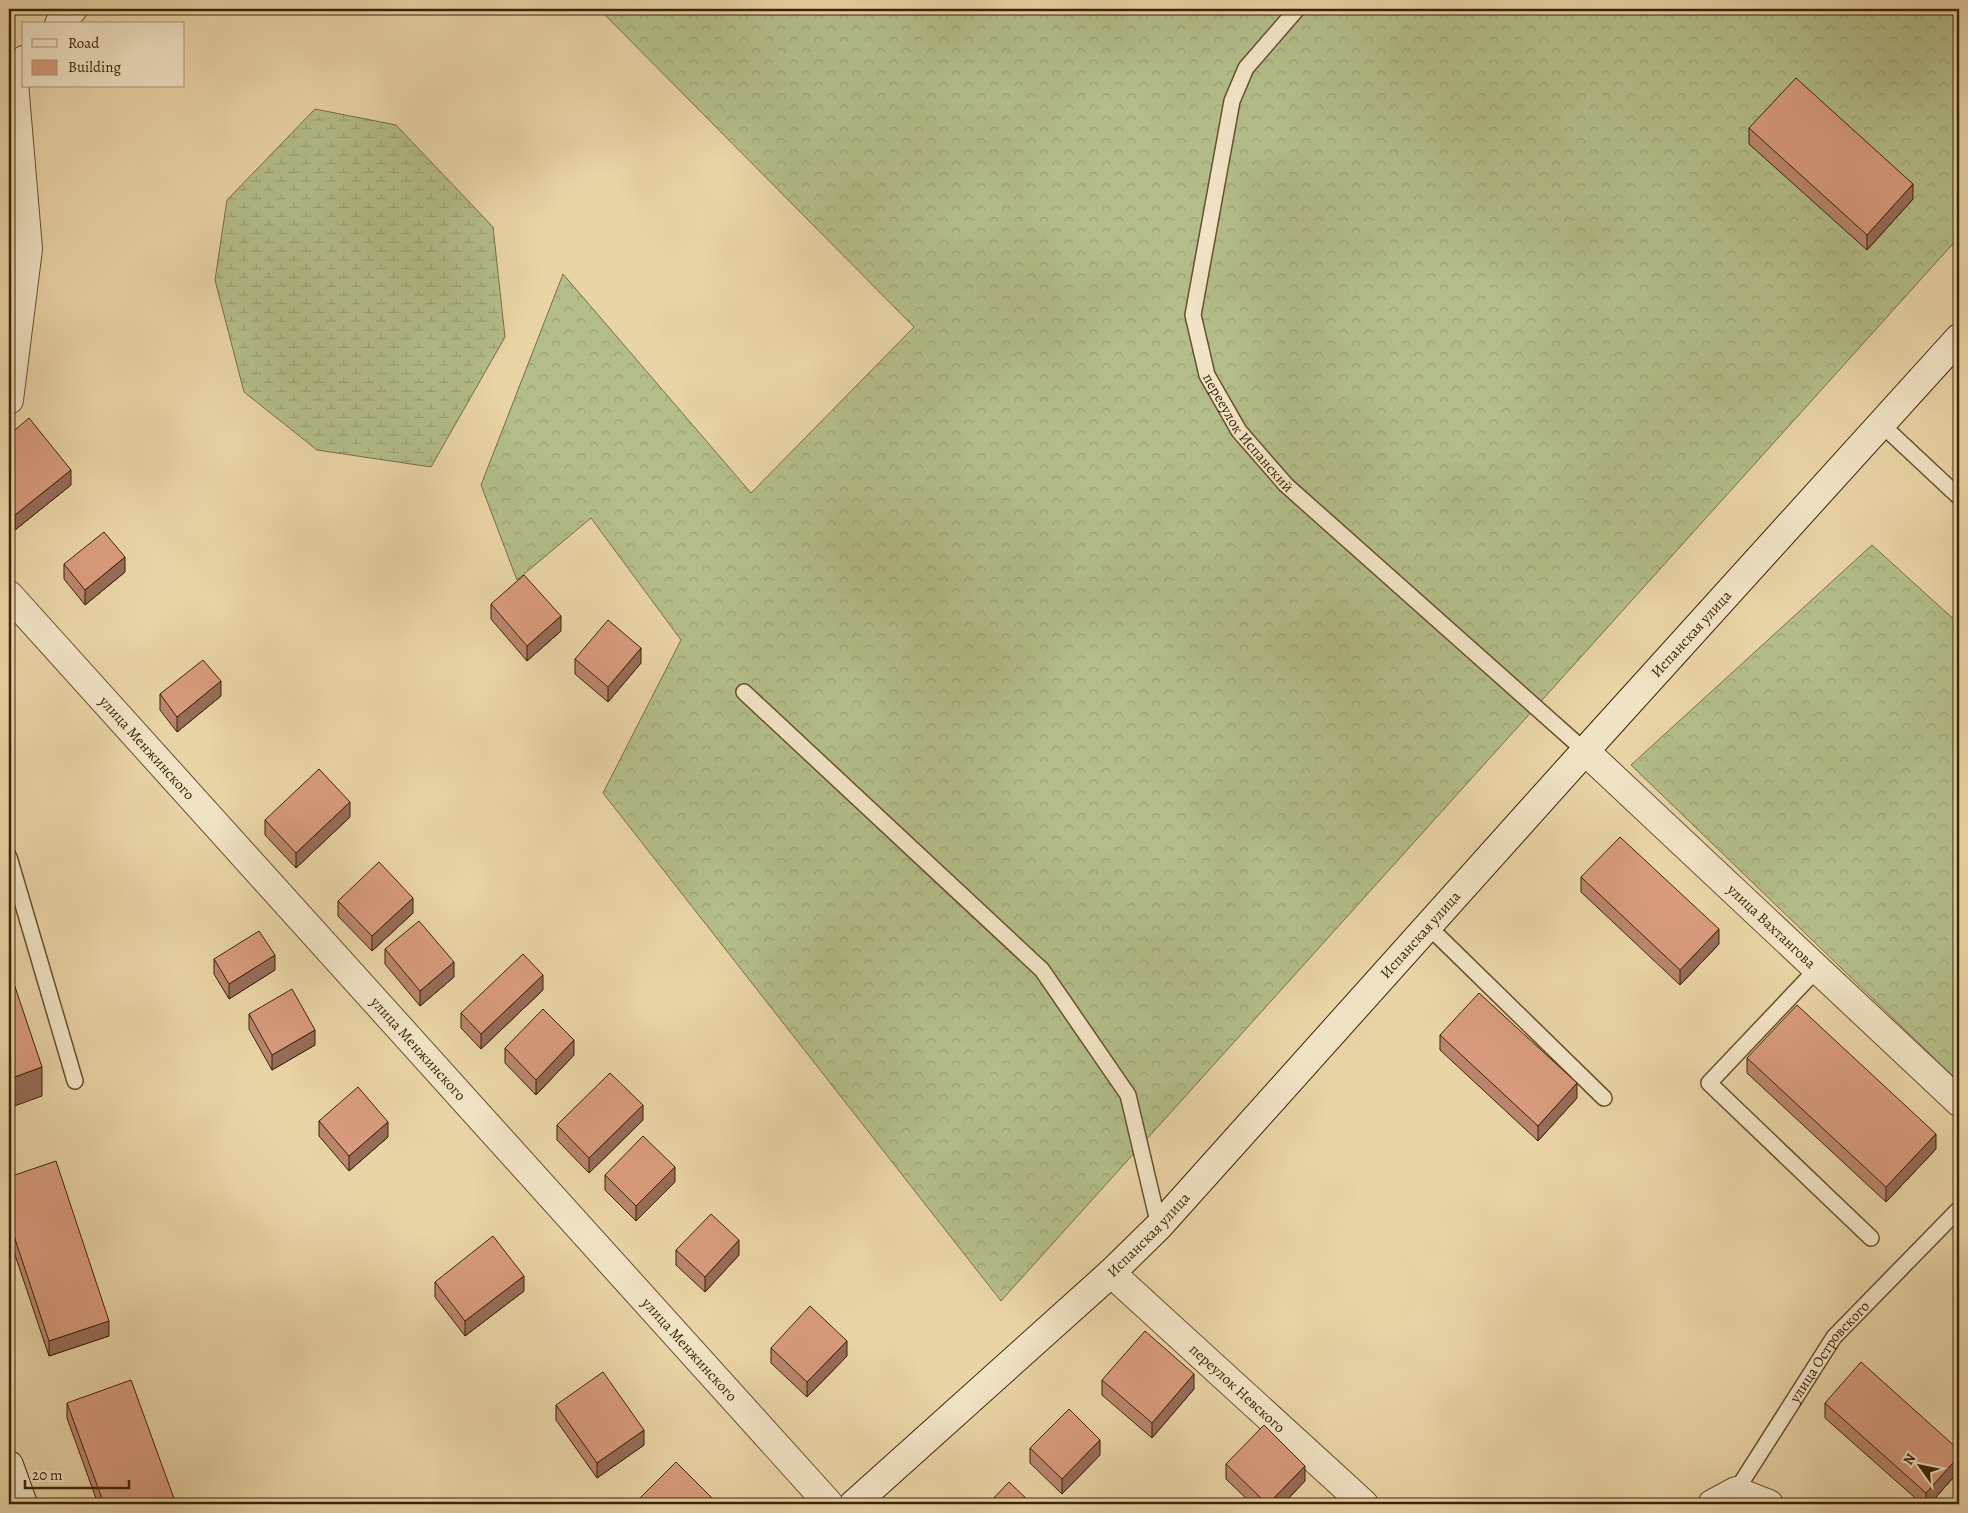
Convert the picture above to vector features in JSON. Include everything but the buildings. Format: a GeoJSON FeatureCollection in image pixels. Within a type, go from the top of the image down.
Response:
{"type":"FeatureCollection","features":[{"type":"Feature","properties":{"kind":"street"},"geometry":{"type":"LineString","coordinates":[[61,22],[73,9]]}},
{"type":"Feature","properties":{"kind":"street"},"geometry":{"type":"LineString","coordinates":[[9,400],[28,249],[13,71],[22,62]]}},
{"type":"Feature","properties":{"kind":"street","name":"Испанская улица"},"geometry":{"type":"LineString","coordinates":[[854,1504],[1111,1273],[1159,1226],[1584,751],[1959,338]]}},
{"type":"Feature","properties":{"kind":"street","name":"улица Менжинского"},"geometry":{"type":"LineString","coordinates":[[9,594],[829,1504]]}},
{"type":"Feature","properties":{"kind":"street","name":"улица Вахтангова"},"geometry":{"type":"LineString","coordinates":[[1584,751],[1959,1102]]}},
{"type":"Feature","properties":{"kind":"street","name":"переулок Невского"},"geometry":{"type":"LineString","coordinates":[[1111,1273],[1364,1504]]}},
{"type":"Feature","properties":{"kind":"street"},"geometry":{"type":"LineString","coordinates":[[9,1464],[23,1504]]}},
{"type":"Feature","properties":{"kind":"street"},"geometry":{"type":"LineString","coordinates":[[1736,1491],[1769,1504]]}},
{"type":"Feature","properties":{"kind":"street","name":"улица Островского"},"geometry":{"type":"LineString","coordinates":[[1712,1504],[1736,1491]]}},
{"type":"Feature","properties":{"kind":"lane","name":"перееулок Испанский"},"geometry":{"type":"LineString","coordinates":[[1297,9],[1246,68],[1232,101],[1193,315],[1207,375],[1238,431],[1286,485],[1584,751]]}},
{"type":"Feature","properties":{"kind":"lane"},"geometry":{"type":"LineString","coordinates":[[1881,424],[1959,498]]}},
{"type":"Feature","properties":{"kind":"lane"},"geometry":{"type":"LineString","coordinates":[[744,692],[1042,970],[1128,1095],[1159,1226]]}},
{"type":"Feature","properties":{"kind":"lane"},"geometry":{"type":"LineString","coordinates":[[9,857],[75,1081]]}},
{"type":"Feature","properties":{"kind":"lane"},"geometry":{"type":"LineString","coordinates":[[1428,926],[1604,1098]]}},
{"type":"Feature","properties":{"kind":"lane"},"geometry":{"type":"LineString","coordinates":[[1817,969],[1709,1083],[1871,1238]]}},
{"type":"Feature","properties":{"kind":"lane","name":"улица Островского"},"geometry":{"type":"LineString","coordinates":[[1736,1491],[1834,1337],[1959,1209]]}},
{"type":"Feature","properties":{"kind":"green space"},"geometry":{"type":"Polygon","coordinates":[[[599,9],[1959,9],[1959,237],[1001,1301],[603,793],[681,640],[591,518],[517,580],[481,485],[563,274],[751,493],[914,327],[599,9]]]}},
{"type":"Feature","properties":{"kind":"green space"},"geometry":{"type":"Polygon","coordinates":[[[315,109],[396,125],[493,227],[505,337],[431,467],[317,450],[244,392],[215,280],[227,200],[315,109]]]}},
{"type":"Feature","properties":{"kind":"green space"},"geometry":{"type":"Polygon","coordinates":[[[1872,545],[1959,624],[1959,1082],[1631,765],[1872,545]]]}}]}
